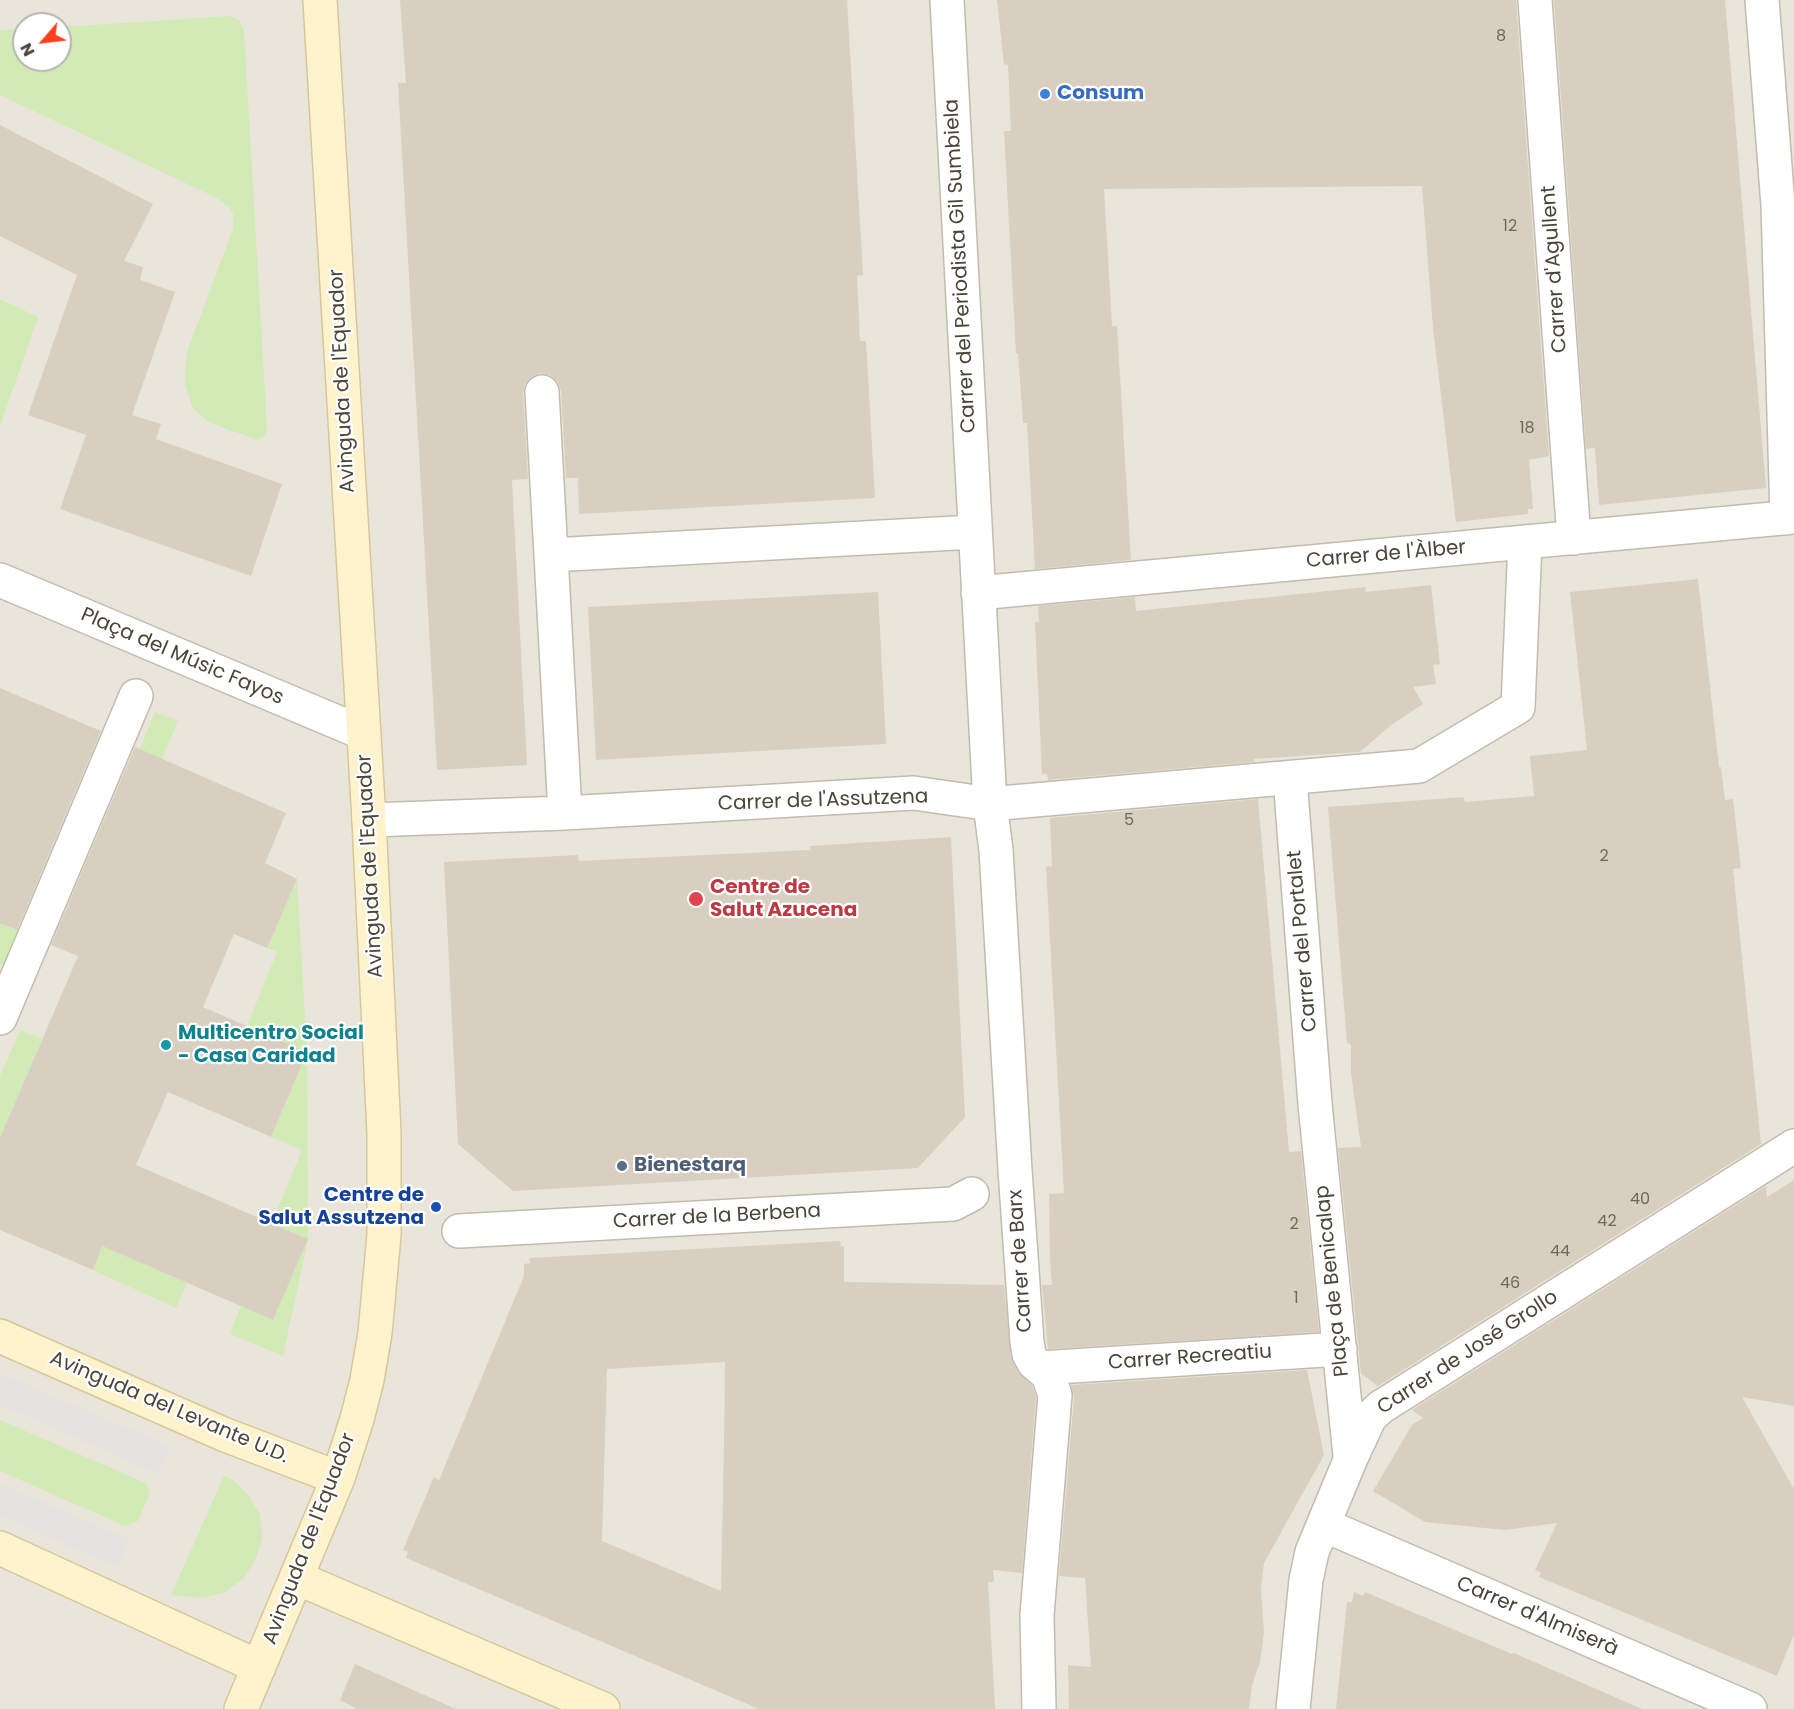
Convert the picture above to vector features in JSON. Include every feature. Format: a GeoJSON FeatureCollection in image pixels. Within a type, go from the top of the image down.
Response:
{"type":"FeatureCollection","features":[{"type":"Feature","properties":{"kind":"street","name":"Avinguda de l'Equador"},"geometry":{"type":"LineString","coordinates":[[241,1709],[338,1479],[367,1380],[375,1333],[384,1235],[384,1133],[369,820],[320,0]]}},
{"type":"Feature","properties":{"kind":"street","name":"Carrer del Periodista Gil Sumbiela"},"geometry":{"type":"LineString","coordinates":[[947,0],[990,804]]}},
{"type":"Feature","properties":{"kind":"street","name":"Carrer d'Agullent"},"geometry":{"type":"LineString","coordinates":[[1535,0],[1574,538]]}},
{"type":"Feature","properties":{"kind":"street"},"geometry":{"type":"LineString","coordinates":[[1762,0],[1778,205],[1790,518]]}},
{"type":"Feature","properties":{"kind":"street"},"geometry":{"type":"LineString","coordinates":[[542,392],[566,813]]}},
{"type":"Feature","properties":{"kind":"street","name":"Carrer de l'Àlber"},"geometry":{"type":"LineString","coordinates":[[978,593],[1790,518]]}},
{"type":"Feature","properties":{"kind":"street"},"geometry":{"type":"LineString","coordinates":[[551,555],[974,532]]}},
{"type":"Feature","properties":{"kind":"street","name":"Carrer de l'Assutzena"},"geometry":{"type":"LineString","coordinates":[[369,820],[566,813],[914,793],[990,804],[1419,766],[1518,707],[1525,542]]}},
{"type":"Feature","properties":{"kind":"street","name":"Plaça del Músic Fayos"},"geometry":{"type":"LineString","coordinates":[[0,580],[363,734]]}},
{"type":"Feature","properties":{"kind":"street"},"geometry":{"type":"LineString","coordinates":[[0,1018],[136,696]]}},
{"type":"Feature","properties":{"kind":"street","name":"Carrer del Portalet"},"geometry":{"type":"LineString","coordinates":[[1290,778],[1316,1104]]}},
{"type":"Feature","properties":{"kind":"street","name":"Carrer de Barx"},"geometry":{"type":"LineString","coordinates":[[990,804],[996,850],[1027,1342],[1029,1354],[1048,1375],[1055,1395],[1037,1615],[1039,1709]]}},
{"type":"Feature","properties":{"kind":"street","name":"Plaça de Benicalap"},"geometry":{"type":"LineString","coordinates":[[1316,1104],[1350,1458]]}},
{"type":"Feature","properties":{"kind":"street","name":"Carrer de José Grollo"},"geometry":{"type":"LineString","coordinates":[[1293,1709],[1306,1580],[1312,1552],[1350,1458],[1370,1418],[1381,1407],[1794,1146]]}},
{"type":"Feature","properties":{"kind":"street","name":"Carrer de la Berbena"},"geometry":{"type":"LineString","coordinates":[[459,1231],[953,1204],[972,1194]]}},
{"type":"Feature","properties":{"kind":"street","name":"Avinguda del Levante U.D."},"geometry":{"type":"LineString","coordinates":[[0,1336],[223,1434],[338,1479]]}},
{"type":"Feature","properties":{"kind":"street","name":"Carrer Recreatiu"},"geometry":{"type":"LineString","coordinates":[[1040,1368],[1340,1349]]}},
{"type":"Feature","properties":{"kind":"street","name":"Carrer d'Almiserà"},"geometry":{"type":"LineString","coordinates":[[1324,1525],[1750,1709]]}},
{"type":"Feature","properties":{"kind":"street"},"geometry":{"type":"LineString","coordinates":[[0,1548],[259,1667]]}},
{"type":"Feature","properties":{"kind":"street"},"geometry":{"type":"LineString","coordinates":[[297,1578],[603,1709]]}},
{"type":"Feature","properties":{"kind":"shaded area"},"geometry":{"type":"Polygon","coordinates":[[[0,0],[1794,0],[1794,1709],[0,1709],[0,0]]]}},
{"type":"Feature","properties":{"kind":"shaded area"},"geometry":{"type":"Polygon","coordinates":[[[0,1373],[171,1447],[158,1474],[0,1405],[0,1373]]]}},
{"type":"Feature","properties":{"kind":"shaded area"},"geometry":{"type":"Polygon","coordinates":[[[0,1483],[129,1539],[117,1567],[0,1516],[0,1483]]]}},
{"type":"Feature","properties":{"kind":"green space"},"geometry":{"type":"Polygon","coordinates":[[[231,16],[240,21],[244,31],[267,429],[265,435],[258,440],[210,423],[192,407],[185,383],[188,349],[233,229],[233,214],[230,208],[217,198],[0,95],[0,30],[12,30],[12,72],[72,72],[72,26],[231,16]]]}},
{"type":"Feature","properties":{"kind":"green space"},"geometry":{"type":"Polygon","coordinates":[[[0,299],[38,317],[0,426],[0,299]]]}},
{"type":"Feature","properties":{"kind":"green space"},"geometry":{"type":"Polygon","coordinates":[[[155,712],[178,721],[88,932],[66,923],[155,712]]]}},
{"type":"Feature","properties":{"kind":"green space"},"geometry":{"type":"Polygon","coordinates":[[[297,879],[307,1052],[247,1026],[277,952],[267,948],[297,879]]]}},
{"type":"Feature","properties":{"kind":"green space"},"geometry":{"type":"Polygon","coordinates":[[[0,923],[18,931],[3,965],[0,964],[0,923]]]}},
{"type":"Feature","properties":{"kind":"green space"},"geometry":{"type":"Polygon","coordinates":[[[20,1030],[42,1039],[0,1138],[0,1076],[20,1030]]]}},
{"type":"Feature","properties":{"kind":"green space"},"geometry":{"type":"Polygon","coordinates":[[[307,1052],[308,1239],[272,1223],[302,1150],[271,1137],[307,1052]]]}},
{"type":"Feature","properties":{"kind":"green space"},"geometry":{"type":"Polygon","coordinates":[[[308,1239],[283,1356],[230,1334],[241,1306],[273,1320],[308,1239]]]}},
{"type":"Feature","properties":{"kind":"green space"},"geometry":{"type":"Polygon","coordinates":[[[102,1246],[187,1283],[176,1308],[93,1270],[102,1246]]]}},
{"type":"Feature","properties":{"kind":"green space"},"geometry":{"type":"Polygon","coordinates":[[[0,1420],[146,1483],[150,1493],[138,1521],[125,1526],[0,1471],[0,1420]]]}},
{"type":"Feature","properties":{"kind":"green space"},"geometry":{"type":"Polygon","coordinates":[[[224,1476],[233,1480],[249,1496],[260,1515],[262,1538],[256,1559],[243,1579],[223,1593],[200,1598],[171,1595],[224,1476]]]}},
{"type":"Feature","properties":{"kind":"building"},"geometry":{"type":"Polygon","coordinates":[[[400,0],[847,0],[863,275],[857,276],[860,341],[866,341],[875,498],[579,514],[578,478],[566,478],[561,391],[558,382],[550,375],[540,373],[531,377],[525,384],[523,393],[528,479],[512,480],[527,765],[437,770],[398,83],[406,83],[400,0]]]}},
{"type":"Feature","properties":{"kind":"building"},"geometry":{"type":"Polygon","coordinates":[[[997,0],[1516,0],[1549,456],[1529,460],[1533,509],[1528,509],[1528,514],[1456,522],[1433,328],[1422,186],[1104,189],[1112,326],[1117,326],[1131,560],[1035,569],[1027,423],[1023,423],[1018,353],[1016,353],[1004,131],[1011,131],[1008,65],[1004,64],[997,0]]]}},
{"type":"Feature","properties":{"kind":"building"},"geometry":{"type":"Polygon","coordinates":[[[1554,0],[1725,0],[1766,488],[1599,505],[1595,448],[1586,449],[1554,0]]]}},
{"type":"Feature","properties":{"kind":"building"},"geometry":{"type":"Polygon","coordinates":[[[0,125],[153,204],[124,261],[143,267],[140,280],[175,292],[132,415],[161,424],[156,439],[282,484],[251,576],[60,509],[86,435],[28,415],[77,275],[0,236],[0,125]]]}},
{"type":"Feature","properties":{"kind":"building"},"geometry":{"type":"Polygon","coordinates":[[[1698,579],[1719,767],[1721,767],[1725,800],[1733,799],[1741,868],[1733,869],[1761,1144],[1378,1386],[1361,1374],[1338,1148],[1361,1147],[1351,1073],[1351,1045],[1347,1043],[1328,807],[1464,797],[1465,802],[1534,796],[1530,756],[1587,750],[1570,592],[1698,579]]]}},
{"type":"Feature","properties":{"kind":"building"},"geometry":{"type":"Polygon","coordinates":[[[1431,585],[1440,664],[1433,665],[1436,684],[1413,687],[1423,704],[1391,725],[1360,752],[1254,759],[1254,762],[1048,780],[1047,774],[1042,774],[1035,622],[1039,622],[1038,606],[1135,597],[1136,611],[1366,587],[1365,592],[1431,585]]]}},
{"type":"Feature","properties":{"kind":"building"},"geometry":{"type":"Polygon","coordinates":[[[878,592],[886,744],[596,760],[588,607],[878,592]]]}},
{"type":"Feature","properties":{"kind":"building"},"geometry":{"type":"Polygon","coordinates":[[[0,688],[101,731],[17,930],[0,923],[0,688]]]}},
{"type":"Feature","properties":{"kind":"building","name":"Multicentro Social - Casa Caridad"},"geometry":{"type":"Polygon","coordinates":[[[135,747],[286,813],[265,863],[297,879],[267,948],[234,934],[203,1007],[307,1052],[271,1137],[168,1092],[136,1165],[308,1239],[273,1320],[102,1246],[93,1270],[0,1230],[0,1138],[78,956],[51,945],[135,747]]]}},
{"type":"Feature","properties":{"kind":"building"},"geometry":{"type":"Polygon","coordinates":[[[1258,799],[1289,1152],[1301,1151],[1319,1332],[1048,1349],[1042,1285],[1052,1285],[1049,1194],[1064,1193],[1046,867],[1052,866],[1050,818],[1258,799]]]}},
{"type":"Feature","properties":{"kind":"building"},"geometry":{"type":"Polygon","coordinates":[[[951,837],[965,1117],[918,1168],[513,1191],[458,1144],[444,862],[578,855],[579,861],[810,850],[810,846],[951,837]]]}},
{"type":"Feature","properties":{"kind":"building"},"geometry":{"type":"Polygon","coordinates":[[[1794,1180],[1794,1406],[1742,1397],[1794,1489],[1794,1634],[1777,1676],[1539,1577],[1541,1573],[1535,1570],[1557,1523],[1505,1530],[1425,1522],[1373,1491],[1412,1425],[1423,1418],[1412,1410],[1766,1186],[1767,1197],[1794,1180]]]}},
{"type":"Feature","properties":{"kind":"building"},"geometry":{"type":"Polygon","coordinates":[[[840,1241],[841,1247],[844,1246],[844,1282],[1004,1285],[1011,1357],[1018,1372],[1032,1386],[1036,1397],[1022,1573],[993,1570],[994,1582],[988,1582],[995,1709],[759,1709],[406,1558],[408,1552],[403,1550],[434,1477],[439,1480],[524,1276],[524,1264],[530,1263],[529,1258],[840,1241]],[[725,1362],[607,1369],[602,1541],[721,1591],[725,1362]]]}},
{"type":"Feature","properties":{"kind":"building"},"geometry":{"type":"Polygon","coordinates":[[[1307,1370],[1324,1455],[1264,1563],[1261,1588],[1264,1633],[1249,1709],[1069,1709],[1068,1665],[1091,1667],[1085,1578],[1059,1576],[1074,1397],[1071,1385],[1307,1370]]]}},
{"type":"Feature","properties":{"kind":"building"},"geometry":{"type":"Polygon","coordinates":[[[1354,1592],[1363,1596],[1365,1592],[1642,1709],[1336,1709],[1347,1602],[1352,1602],[1354,1592]]]}},
{"type":"Feature","properties":{"kind":"building"},"geometry":{"type":"Polygon","coordinates":[[[355,1664],[456,1709],[357,1709],[340,1700],[355,1664]]]}},
{"type":"Feature","properties":{"kind":"place","name":"Consum"},"geometry":{"type":"Point","coordinates":[1045,94]}},
{"type":"Feature","properties":{"kind":"place","name":"Centre de Salut Azucena"},"geometry":{"type":"Point","coordinates":[696,899]}},
{"type":"Feature","properties":{"kind":"place","name":"Multicentro Social - Casa Caridad"},"geometry":{"type":"Point","coordinates":[166,1045]}},
{"type":"Feature","properties":{"kind":"place","name":"Bienestarq"},"geometry":{"type":"Point","coordinates":[622,1166]}},
{"type":"Feature","properties":{"kind":"place","name":"Centre de Salut Assutzena"},"geometry":{"type":"Point","coordinates":[436,1207]}}]}
